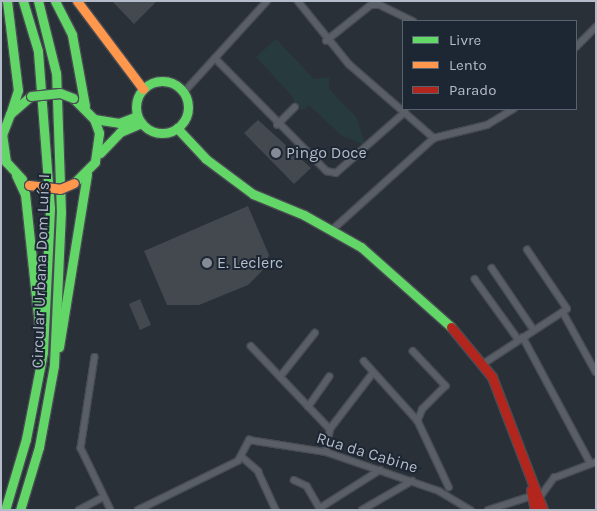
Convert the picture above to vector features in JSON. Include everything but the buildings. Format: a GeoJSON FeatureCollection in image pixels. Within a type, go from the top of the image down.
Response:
{"type":"FeatureCollection","features":[{"type":"Feature","properties":{"kind":"main road"},"geometry":{"type":"LineString","coordinates":[[7,1],[18,90],[2,144],[25,194],[43,352]]}},
{"type":"Feature","properties":{"kind":"main road","name":"Circular Urbana Dom Luís I"},"geometry":{"type":"LineString","coordinates":[[5,510],[26,439],[43,352],[50,208],[45,114],[38,51],[23,1]]}},
{"type":"Feature","properties":{"kind":"main road","name":"Circular Urbana Dom Luís I"},"geometry":{"type":"LineString","coordinates":[[20,510],[39,447],[54,365],[61,213],[56,74],[38,1]]}},
{"type":"Feature","properties":{"kind":"main road"},"geometry":{"type":"LineString","coordinates":[[55,1],[72,35],[85,106]]}},
{"type":"Feature","properties":{"kind":"main road"},"geometry":{"type":"LineString","coordinates":[[76,1],[143,90]]}},
{"type":"Feature","properties":{"kind":"main road"},"geometry":{"type":"LineString","coordinates":[[161,81],[184,92],[188,109],[177,128],[156,132],[139,119],[137,100],[143,90],[161,81]]}},
{"type":"Feature","properties":{"kind":"main road"},"geometry":{"type":"LineString","coordinates":[[10,114],[32,96],[60,93],[73,98],[85,106],[94,119],[99,140],[95,162]]}},
{"type":"Feature","properties":{"kind":"main road"},"geometry":{"type":"LineString","coordinates":[[94,119],[119,123],[139,119]]}},
{"type":"Feature","properties":{"kind":"main road"},"geometry":{"type":"LineString","coordinates":[[16,176],[29,184],[60,189],[74,183],[87,174],[104,146],[139,119]]}},
{"type":"Feature","properties":{"kind":"main road"},"geometry":{"type":"LineString","coordinates":[[177,128],[206,159],[253,194],[331,230],[395,274],[453,328],[483,364],[499,391],[536,498],[543,510]]}},
{"type":"Feature","properties":{"kind":"main road"},"geometry":{"type":"LineString","coordinates":[[54,365],[64,329],[87,174]]}},
{"type":"Feature","properties":{"kind":"main road"},"geometry":{"type":"LineString","coordinates":[[535,510],[536,498]]}},
{"type":"Feature","properties":{"kind":"street"},"geometry":{"type":"LineString","coordinates":[[184,92],[267,1]]}},
{"type":"Feature","properties":{"kind":"street"},"geometry":{"type":"LineString","coordinates":[[298,1],[326,41],[402,109]]}},
{"type":"Feature","properties":{"kind":"street"},"geometry":{"type":"LineString","coordinates":[[326,41],[371,5],[380,5],[411,20]]}},
{"type":"Feature","properties":{"kind":"street"},"geometry":{"type":"LineString","coordinates":[[577,46],[596,27]]}},
{"type":"Feature","properties":{"kind":"street"},"geometry":{"type":"LineString","coordinates":[[215,58],[277,125],[328,171],[336,173],[405,112],[434,138]]}},
{"type":"Feature","properties":{"kind":"street"},"geometry":{"type":"LineString","coordinates":[[277,125],[295,107]]}},
{"type":"Feature","properties":{"kind":"street"},"geometry":{"type":"LineString","coordinates":[[331,230],[434,138],[487,125],[512,110]]}},
{"type":"Feature","properties":{"kind":"street"},"geometry":{"type":"LineString","coordinates":[[483,364],[567,309],[526,250]]}},
{"type":"Feature","properties":{"kind":"street"},"geometry":{"type":"LineString","coordinates":[[492,268],[534,330]]}},
{"type":"Feature","properties":{"kind":"street"},"geometry":{"type":"LineString","coordinates":[[475,279],[521,338],[593,463],[554,478],[541,490],[536,498],[488,510]]}},
{"type":"Feature","properties":{"kind":"street"},"geometry":{"type":"LineString","coordinates":[[563,312],[596,372]]}},
{"type":"Feature","properties":{"kind":"street"},"geometry":{"type":"LineString","coordinates":[[280,377],[315,333]]}},
{"type":"Feature","properties":{"kind":"street"},"geometry":{"type":"LineString","coordinates":[[251,346],[330,429]]}},
{"type":"Feature","properties":{"kind":"street"},"geometry":{"type":"LineString","coordinates":[[413,351],[446,386],[423,409],[418,422]]}},
{"type":"Feature","properties":{"kind":"street"},"geometry":{"type":"LineString","coordinates":[[96,357],[81,448],[111,510]]}},
{"type":"Feature","properties":{"kind":"street"},"geometry":{"type":"LineString","coordinates":[[364,361],[418,422],[449,487]]}},
{"type":"Feature","properties":{"kind":"street"},"geometry":{"type":"LineString","coordinates":[[326,452],[330,429],[373,373]]}},
{"type":"Feature","properties":{"kind":"street"},"geometry":{"type":"LineString","coordinates":[[308,407],[330,377]]}},
{"type":"Feature","properties":{"kind":"street","name":"Rua da Cabine"},"geometry":{"type":"LineString","coordinates":[[241,456],[249,440],[326,452],[412,481],[471,510]]}},
{"type":"Feature","properties":{"kind":"street"},"geometry":{"type":"LineString","coordinates":[[138,510],[241,456],[258,471],[276,510]]}},
{"type":"Feature","properties":{"kind":"street"},"geometry":{"type":"LineString","coordinates":[[294,480],[307,486],[320,509],[380,470]]}},
{"type":"Feature","properties":{"kind":"street"},"geometry":{"type":"LineString","coordinates":[[362,510],[412,481]]}},
{"type":"Feature","properties":{"kind":"street"},"geometry":{"type":"LineString","coordinates":[[79,510],[104,497]]}},
{"type":"Feature","properties":{"kind":"green space"},"geometry":{"type":"Polygon","coordinates":[[[276,39],[314,79],[329,77],[329,89],[356,117],[366,146],[341,135],[309,105],[303,110],[295,107],[293,97],[256,57],[276,39]]]}},
{"type":"Feature","properties":{"kind":"traffic: fast"},"geometry":{"type":"LineString","coordinates":[[7,1],[18,90],[10,114]]}},
{"type":"Feature","properties":{"kind":"traffic: fast"},"geometry":{"type":"LineString","coordinates":[[5,510],[26,439],[43,352],[50,208],[38,51],[23,1]]}},
{"type":"Feature","properties":{"kind":"traffic: fast"},"geometry":{"type":"LineString","coordinates":[[20,510],[39,447],[54,365],[61,213],[56,73],[38,1]]}},
{"type":"Feature","properties":{"kind":"traffic: fast"},"geometry":{"type":"LineString","coordinates":[[55,1],[72,35],[85,106]]}},
{"type":"Feature","properties":{"kind":"traffic: fast"},"geometry":{"type":"LineString","coordinates":[[162,81],[176,85],[184,93],[188,107],[184,121],[176,129],[162,133],[148,129],[140,121],[136,107],[140,93],[148,85],[162,81]]}},
{"type":"Feature","properties":{"kind":"traffic: fast"},"geometry":{"type":"LineString","coordinates":[[31,96],[60,93],[73,98]]}},
{"type":"Feature","properties":{"kind":"traffic: fast"},"geometry":{"type":"LineString","coordinates":[[22,179],[6,162],[2,135],[10,114],[31,96]]}},
{"type":"Feature","properties":{"kind":"traffic: fast"},"geometry":{"type":"LineString","coordinates":[[73,98],[94,119],[99,133],[95,162],[74,183]]}},
{"type":"Feature","properties":{"kind":"traffic: fast"},"geometry":{"type":"LineString","coordinates":[[94,119],[119,123],[137,116]]}},
{"type":"Feature","properties":{"kind":"traffic: fast"},"geometry":{"type":"LineString","coordinates":[[100,153],[120,132],[141,123]]}},
{"type":"Feature","properties":{"kind":"traffic: fast"},"geometry":{"type":"LineString","coordinates":[[177,128],[206,159],[253,194],[304,215],[361,247],[451,327]]}},
{"type":"Feature","properties":{"kind":"traffic: fast"},"geometry":{"type":"LineString","coordinates":[[59,347],[87,174]]}},
{"type":"Feature","properties":{"kind":"traffic: fast"},"geometry":{"type":"LineString","coordinates":[[16,175],[25,194],[39,324]]}},
{"type":"Feature","properties":{"kind":"traffic: slow"},"geometry":{"type":"LineString","coordinates":[[77,1],[143,89]]}},
{"type":"Feature","properties":{"kind":"traffic: slow"},"geometry":{"type":"LineString","coordinates":[[29,185],[60,189],[74,183]]}},
{"type":"Feature","properties":{"kind":"traffic: jam"},"geometry":{"type":"LineString","coordinates":[[451,327],[492,377],[543,510]]}},
{"type":"Feature","properties":{"kind":"traffic: jam"},"geometry":{"type":"LineString","coordinates":[[531,490],[535,510]]}},
{"type":"Feature","properties":{"kind":"place","name":"Pingo Doce"},"geometry":{"type":"Point","coordinates":[276,153]}},
{"type":"Feature","properties":{"kind":"place","name":"E. Leclerc"},"geometry":{"type":"Point","coordinates":[207,263]}}]}
